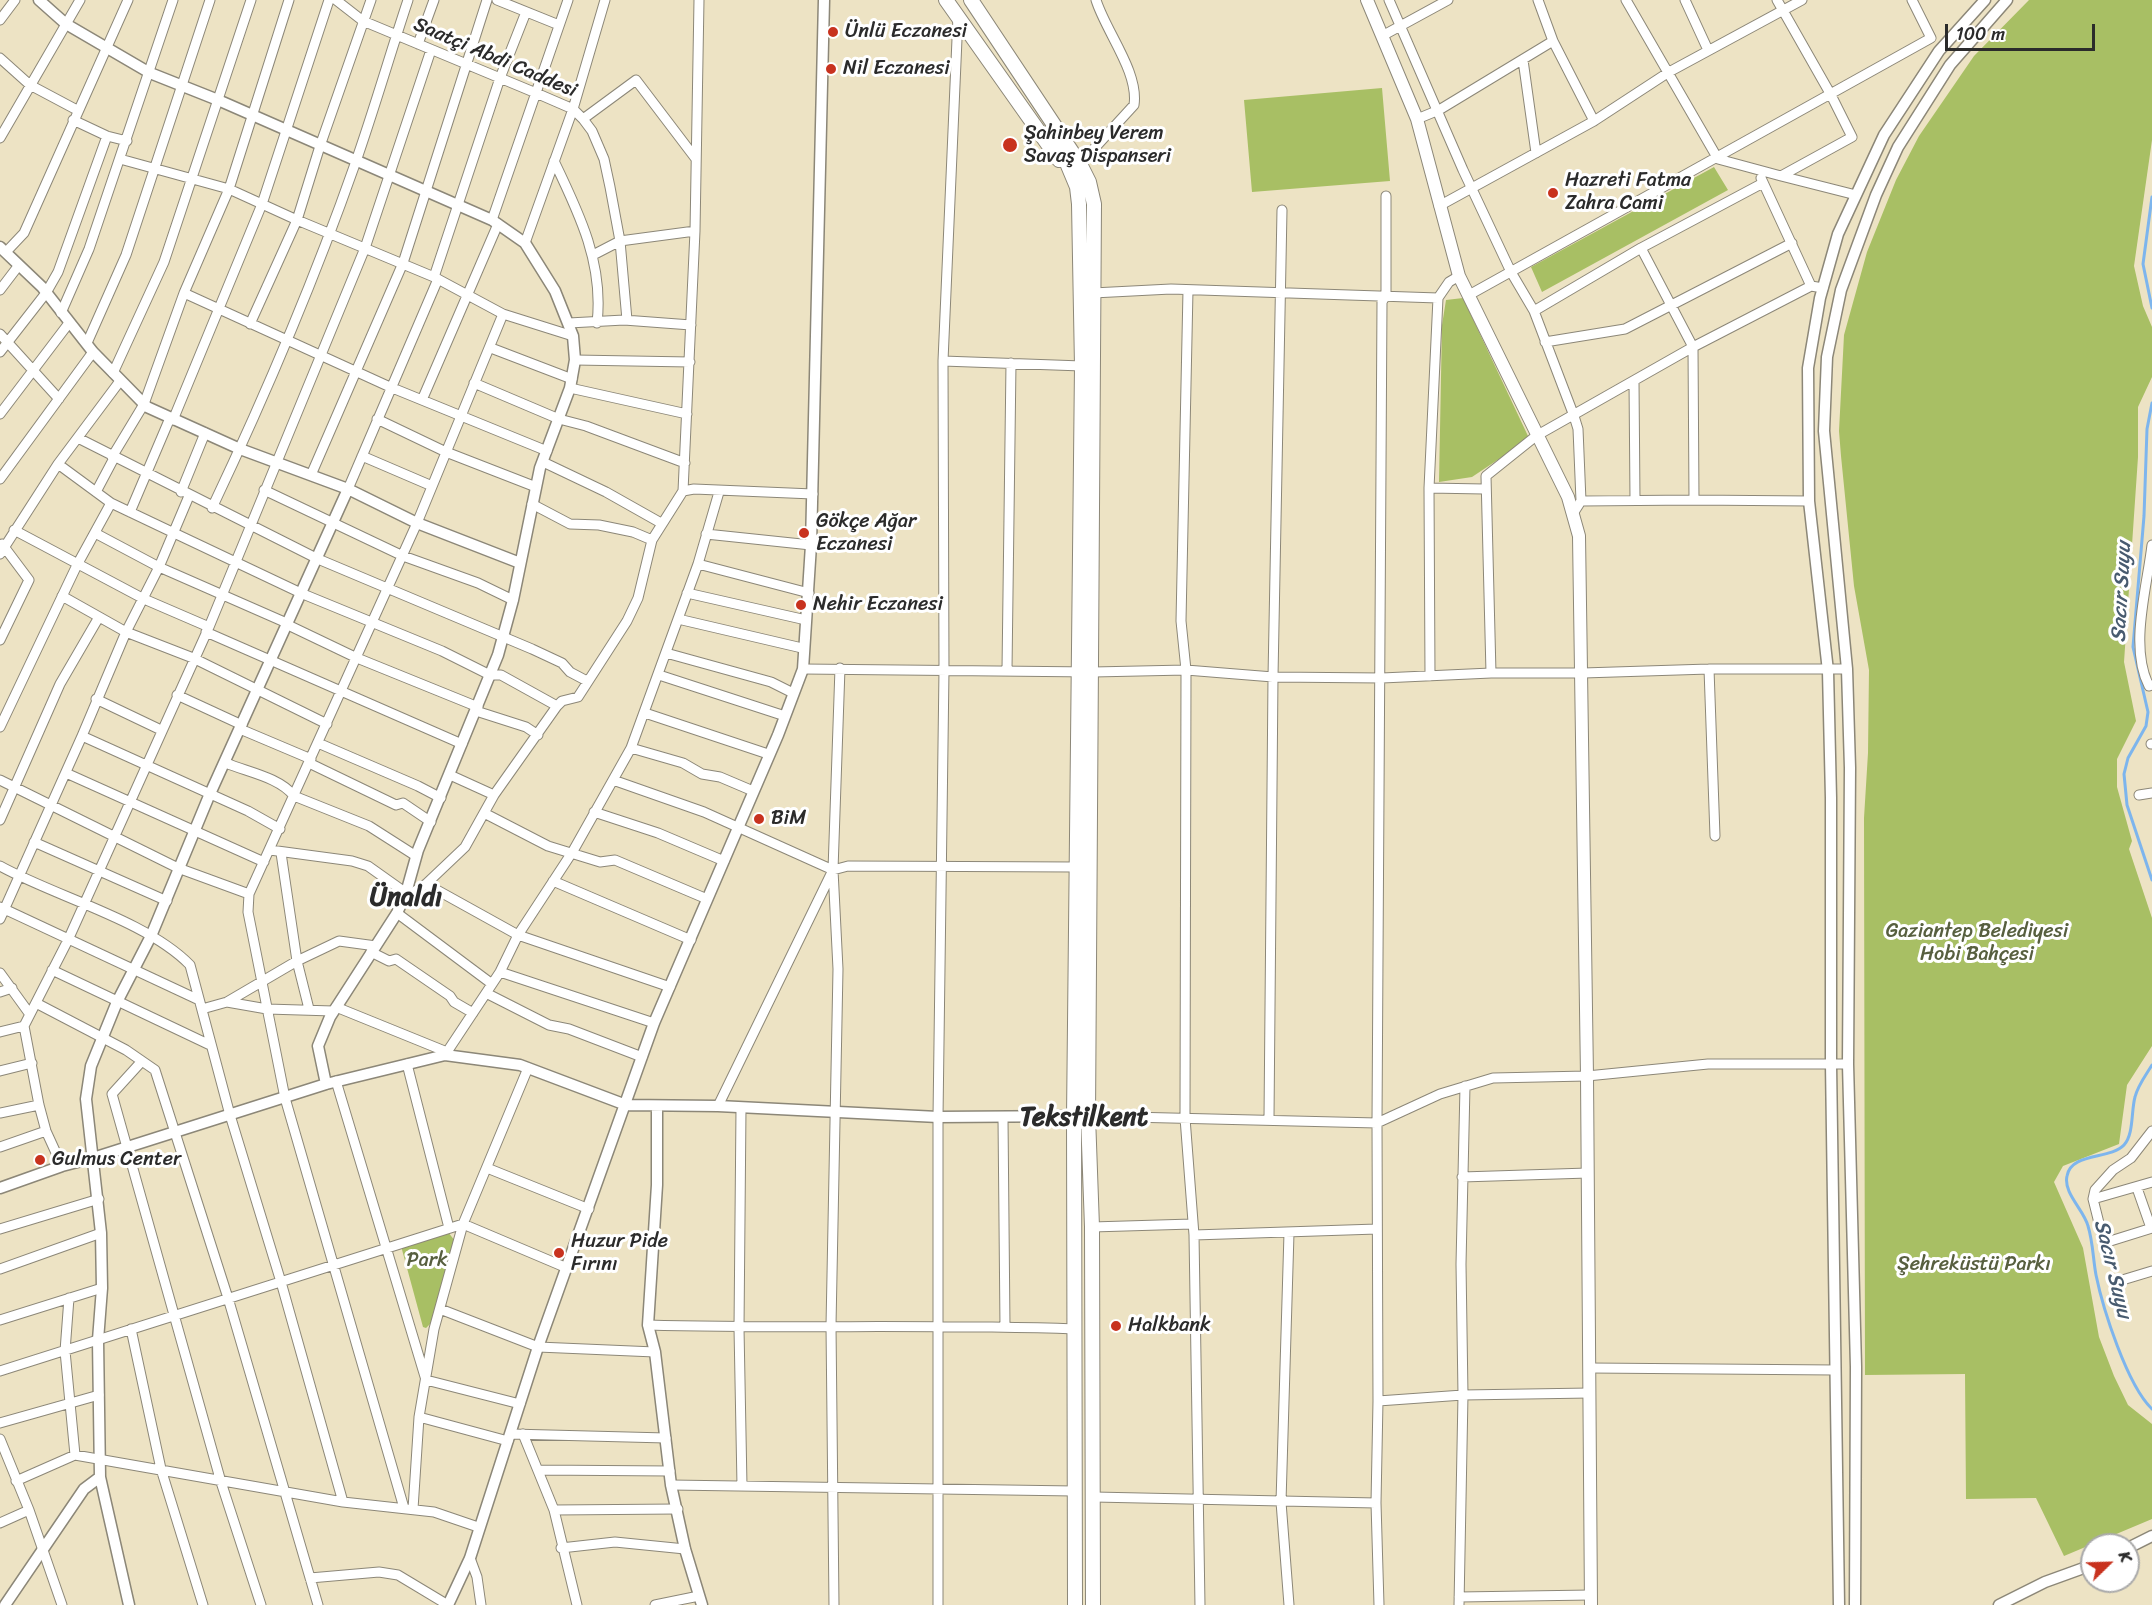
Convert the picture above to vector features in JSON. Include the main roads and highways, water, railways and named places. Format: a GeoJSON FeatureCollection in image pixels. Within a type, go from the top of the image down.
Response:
{"type":"FeatureCollection","features":[{"type":"Feature","properties":{"kind":"main road"},"geometry":{"type":"LineString","coordinates":[[946,0],[1050,145],[1074,186],[1079,204]]}},
{"type":"Feature","properties":{"kind":"main road"},"geometry":{"type":"LineString","coordinates":[[962,0],[1089,182]]}},
{"type":"Feature","properties":{"kind":"main road"},"geometry":{"type":"LineString","coordinates":[[971,0],[1080,164],[1089,182],[1094,204],[1093,672],[1075,1329],[1075,1605]]}},
{"type":"Feature","properties":{"kind":"main road"},"geometry":{"type":"LineString","coordinates":[[1365,0],[1417,119],[1459,276],[1574,512],[1579,536],[1583,674],[1591,1600]]}},
{"type":"Feature","properties":{"kind":"main road"},"geometry":{"type":"LineString","coordinates":[[1058,140],[1077,188],[1079,204],[1082,366],[1076,867],[1081,1116],[1092,1227],[1093,1605]]}},
{"type":"Feature","properties":{"kind":"waterway","name":"Sacır Suyu"},"geometry":{"type":"LineString","coordinates":[[2152,197],[2143,264],[2152,308]]}},
{"type":"Feature","properties":{"kind":"waterway","name":"Sacır Suyu"},"geometry":{"type":"LineString","coordinates":[[2152,403],[2147,429],[2144,516],[2133,647],[2148,712],[2146,726],[2128,758],[2124,774],[2127,805],[2152,880]]}},
{"type":"Feature","properties":{"kind":"waterway","name":"Sacır Suyu"},"geometry":{"type":"LineString","coordinates":[[2152,1065],[2136,1093],[2132,1122],[2124,1145],[2118,1150],[2076,1163],[2070,1168],[2067,1176],[2068,1189],[2088,1226],[2099,1290],[2117,1346],[2134,1383],[2152,1409]]}},
{"type":"Feature","properties":{"kind":"place","name":"Ünlü Eczanesi"},"geometry":{"type":"Point","coordinates":[833,32]}},
{"type":"Feature","properties":{"kind":"place","name":"Nil Eczanesi"},"geometry":{"type":"Point","coordinates":[831,69]}},
{"type":"Feature","properties":{"kind":"place","name":"Şahinbey Verem Savaş Dispanseri"},"geometry":{"type":"Point","coordinates":[1010,145]}},
{"type":"Feature","properties":{"kind":"place","name":"Hazreti Fatma Zahra Cami"},"geometry":{"type":"Point","coordinates":[1553,193]}},
{"type":"Feature","properties":{"kind":"place","name":"Gökçe Ağar Eczanesi"},"geometry":{"type":"Point","coordinates":[804,533]}},
{"type":"Feature","properties":{"kind":"place","name":"Nehir Eczanesi"},"geometry":{"type":"Point","coordinates":[801,605]}},
{"type":"Feature","properties":{"kind":"place","name":"BiM"},"geometry":{"type":"Point","coordinates":[759,819]}},
{"type":"Feature","properties":{"kind":"place","name":"Gulmus Center"},"geometry":{"type":"Point","coordinates":[40,1160]}},
{"type":"Feature","properties":{"kind":"place","name":"Huzur Pide Fırını"},"geometry":{"type":"Point","coordinates":[559,1253]}},
{"type":"Feature","properties":{"kind":"place","name":"Halkbank"},"geometry":{"type":"Point","coordinates":[1116,1326]}},
{"type":"Feature","properties":{"kind":"district","name":"Ünaldı"},"geometry":{"type":"Point","coordinates":[406,898]}},
{"type":"Feature","properties":{"kind":"district","name":"Tekstilkent"},"geometry":{"type":"Point","coordinates":[1084,1118]}},
{"type":"Feature","properties":{"kind":"park label","name":"Gaziantep Belediyesi Hobi Bahçesi"},"geometry":{"type":"Point","coordinates":[1977,944]}},
{"type":"Feature","properties":{"kind":"park label","name":"Park"},"geometry":{"type":"Point","coordinates":[427,1261]}},
{"type":"Feature","properties":{"kind":"park label","name":"Şehreküstü Parkı"},"geometry":{"type":"Point","coordinates":[1974,1265]}}]}
